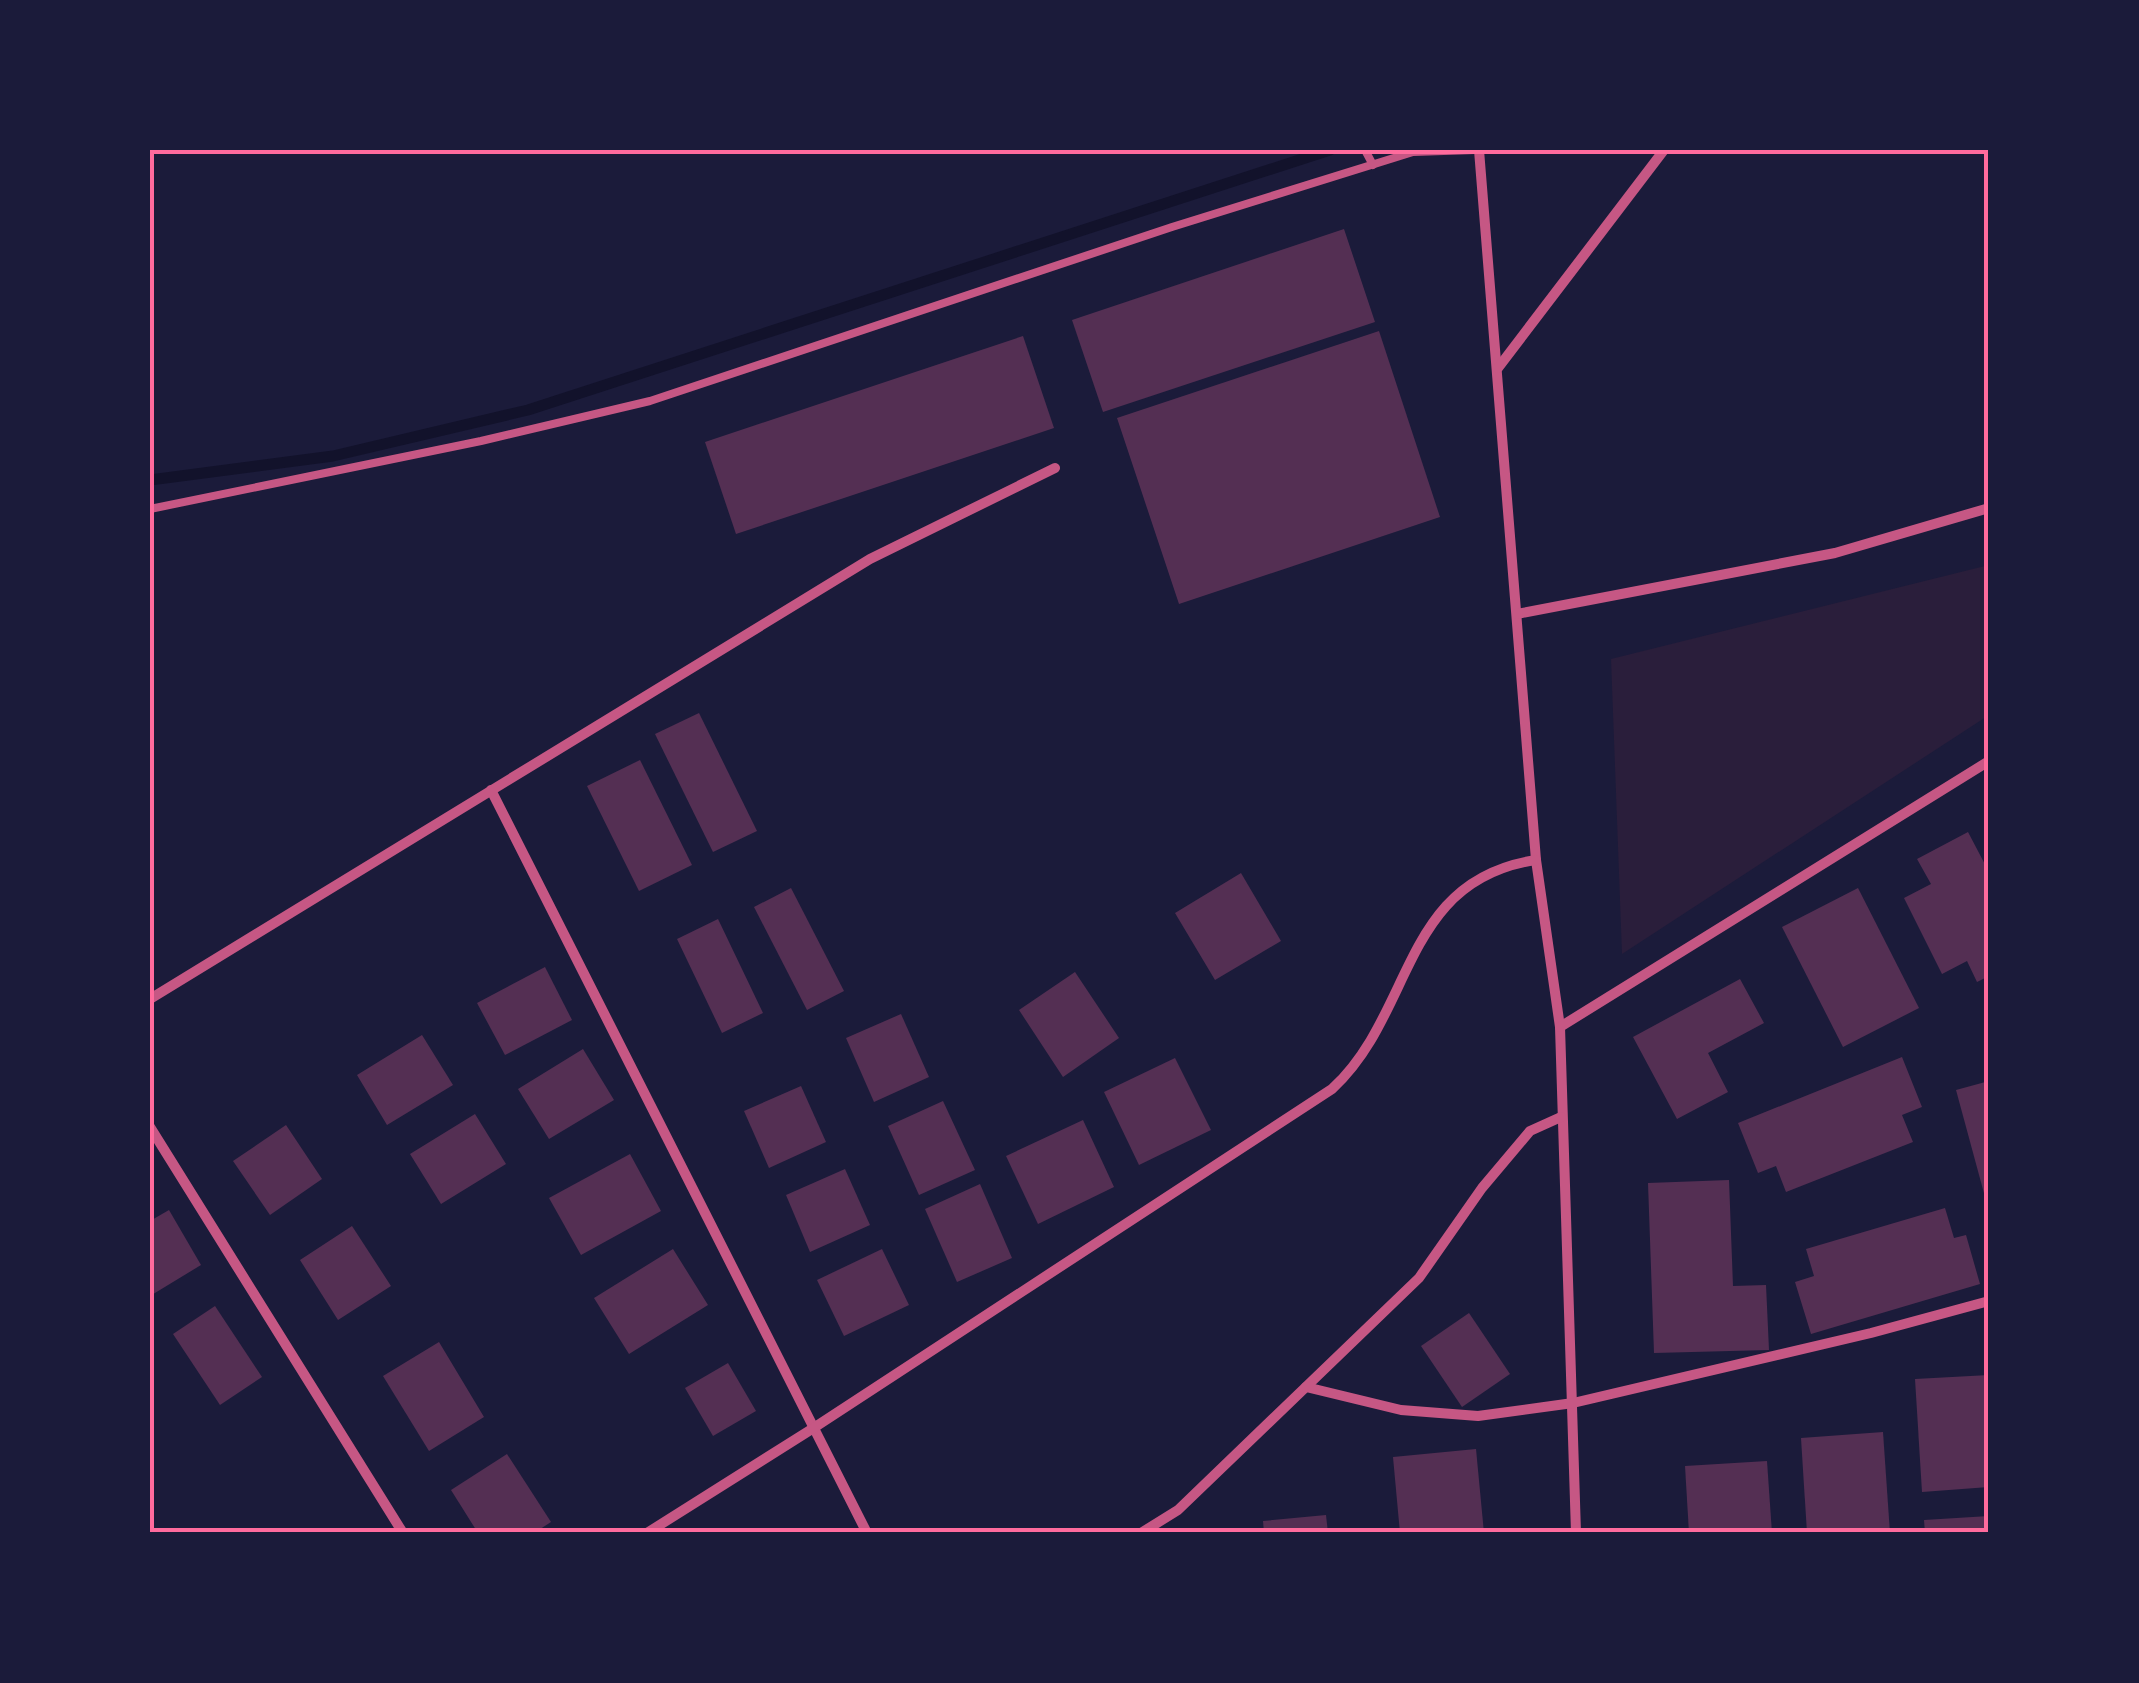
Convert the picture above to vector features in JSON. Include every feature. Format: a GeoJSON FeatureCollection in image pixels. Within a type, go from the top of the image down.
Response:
{"type":"FeatureCollection","features":[{"type":"Feature","properties":{"kind":"street"},"geometry":{"type":"LineString","coordinates":[[1477,150],[1536,860],[1560,1027],[1576,1533]]}},
{"type":"Feature","properties":{"kind":"street"},"geometry":{"type":"LineString","coordinates":[[1498,368],[1664,150]]}},
{"type":"Feature","properties":{"kind":"street"},"geometry":{"type":"LineString","coordinates":[[150,998],[870,559],[1055,468]]}},
{"type":"Feature","properties":{"kind":"street"},"geometry":{"type":"LineString","coordinates":[[1516,614],[1835,553],[1989,508]]}},
{"type":"Feature","properties":{"kind":"street"},"geometry":{"type":"LineString","coordinates":[[1560,1027],[1989,761]]}},
{"type":"Feature","properties":{"kind":"street"},"geometry":{"type":"LineString","coordinates":[[491,790],[867,1533]]}},
{"type":"Feature","properties":{"kind":"street"},"geometry":{"type":"LineString","coordinates":[[647,1533],[1332,1089],[1370,1041],[1443,907],[1480,876],[1536,860]]}},
{"type":"Feature","properties":{"kind":"street"},"geometry":{"type":"LineString","coordinates":[[1141,1533],[1178,1510],[1419,1278],[1482,1188],[1530,1130],[1561,1117]]}},
{"type":"Feature","properties":{"kind":"street"},"geometry":{"type":"LineString","coordinates":[[150,1127],[404,1533]]}},
{"type":"Feature","properties":{"kind":"street"},"geometry":{"type":"LineString","coordinates":[[1306,1387],[1401,1410],[1478,1416],[1573,1404],[1989,1301]]}},
{"type":"Feature","properties":{"kind":"lane"},"geometry":{"type":"LineString","coordinates":[[1365,150],[1372,165]]}},
{"type":"Feature","properties":{"kind":"lane"},"geometry":{"type":"LineString","coordinates":[[150,509],[482,441],[650,401],[1172,227],[1413,152],[1477,150]]}},
{"type":"Feature","properties":{"kind":"shaded area"},"geometry":{"type":"Polygon","coordinates":[[[1989,565],[1989,715],[1622,954],[1611,659],[1989,565]]]}},
{"type":"Feature","properties":{"kind":"building"},"geometry":{"type":"Polygon","coordinates":[[[1344,229],[1375,322],[1103,412],[1072,320],[1344,229]]]}},
{"type":"Feature","properties":{"kind":"building"},"geometry":{"type":"Polygon","coordinates":[[[1379,331],[1440,517],[1179,604],[1117,418],[1379,331]]]}},
{"type":"Feature","properties":{"kind":"building"},"geometry":{"type":"Polygon","coordinates":[[[1023,336],[1054,428],[736,534],[705,442],[1023,336]]]}},
{"type":"Feature","properties":{"kind":"building"},"geometry":{"type":"Polygon","coordinates":[[[699,713],[757,831],[713,852],[655,734],[699,713]]]}},
{"type":"Feature","properties":{"kind":"building"},"geometry":{"type":"Polygon","coordinates":[[[640,760],[692,865],[639,891],[587,786],[640,760]]]}},
{"type":"Feature","properties":{"kind":"building"},"geometry":{"type":"Polygon","coordinates":[[[1968,832],[1989,872],[1989,976],[1977,982],[1967,961],[1942,974],[1904,898],[1931,884],[1917,859],[1968,832]]]}},
{"type":"Feature","properties":{"kind":"building"},"geometry":{"type":"Polygon","coordinates":[[[1241,873],[1281,941],[1215,980],[1175,913],[1241,873]]]}},
{"type":"Feature","properties":{"kind":"building"},"geometry":{"type":"Polygon","coordinates":[[[791,888],[844,991],[807,1010],[754,907],[791,888]]]}},
{"type":"Feature","properties":{"kind":"building"},"geometry":{"type":"Polygon","coordinates":[[[1858,888],[1919,1008],[1843,1047],[1782,927],[1858,888]]]}},
{"type":"Feature","properties":{"kind":"building"},"geometry":{"type":"Polygon","coordinates":[[[718,919],[763,1013],[722,1033],[677,939],[718,919]]]}},
{"type":"Feature","properties":{"kind":"building"},"geometry":{"type":"Polygon","coordinates":[[[545,967],[572,1020],[505,1055],[477,1003],[545,967]]]}},
{"type":"Feature","properties":{"kind":"building"},"geometry":{"type":"Polygon","coordinates":[[[1075,972],[1119,1038],[1063,1077],[1019,1010],[1075,972]]]}},
{"type":"Feature","properties":{"kind":"building"},"geometry":{"type":"Polygon","coordinates":[[[1740,979],[1764,1023],[1708,1053],[1728,1092],[1677,1119],[1633,1037],[1740,979]]]}},
{"type":"Feature","properties":{"kind":"building"},"geometry":{"type":"Polygon","coordinates":[[[901,1014],[929,1077],[874,1102],[846,1038],[901,1014]]]}},
{"type":"Feature","properties":{"kind":"building"},"geometry":{"type":"Polygon","coordinates":[[[422,1035],[453,1085],[387,1125],[357,1075],[422,1035]]]}},
{"type":"Feature","properties":{"kind":"building"},"geometry":{"type":"Polygon","coordinates":[[[583,1049],[614,1100],[549,1139],[518,1089],[583,1049]]]}},
{"type":"Feature","properties":{"kind":"building"},"geometry":{"type":"Polygon","coordinates":[[[1902,1057],[1922,1107],[1902,1115],[1913,1142],[1786,1192],[1776,1166],[1758,1173],[1738,1123],[1902,1057]]]}},
{"type":"Feature","properties":{"kind":"building"},"geometry":{"type":"Polygon","coordinates":[[[1175,1058],[1211,1130],[1139,1165],[1104,1092],[1175,1058]]]}},
{"type":"Feature","properties":{"kind":"building"},"geometry":{"type":"Polygon","coordinates":[[[1989,1081],[1989,1208],[1988,1208],[1956,1090],[1989,1081]]]}},
{"type":"Feature","properties":{"kind":"building"},"geometry":{"type":"Polygon","coordinates":[[[801,1086],[826,1142],[769,1168],[744,1111],[801,1086]]]}},
{"type":"Feature","properties":{"kind":"building"},"geometry":{"type":"Polygon","coordinates":[[[943,1101],[975,1170],[919,1195],[888,1126],[943,1101]]]}},
{"type":"Feature","properties":{"kind":"building"},"geometry":{"type":"Polygon","coordinates":[[[475,1114],[506,1164],[441,1204],[410,1154],[475,1114]]]}},
{"type":"Feature","properties":{"kind":"building"},"geometry":{"type":"Polygon","coordinates":[[[1083,1120],[1114,1187],[1038,1224],[1006,1156],[1083,1120]]]}},
{"type":"Feature","properties":{"kind":"building"},"geometry":{"type":"Polygon","coordinates":[[[286,1125],[322,1179],[270,1215],[233,1161],[286,1125]]]}},
{"type":"Feature","properties":{"kind":"building"},"geometry":{"type":"Polygon","coordinates":[[[630,1154],[661,1211],[581,1255],[549,1198],[630,1154]]]}},
{"type":"Feature","properties":{"kind":"building"},"geometry":{"type":"Polygon","coordinates":[[[845,1169],[870,1225],[810,1252],[786,1195],[845,1169]]]}},
{"type":"Feature","properties":{"kind":"building"},"geometry":{"type":"Polygon","coordinates":[[[1729,1180],[1733,1286],[1766,1285],[1769,1350],[1654,1353],[1648,1183],[1729,1180]]]}},
{"type":"Feature","properties":{"kind":"building"},"geometry":{"type":"Polygon","coordinates":[[[980,1184],[1012,1258],[957,1282],[925,1209],[980,1184]]]}},
{"type":"Feature","properties":{"kind":"building"},"geometry":{"type":"Polygon","coordinates":[[[1945,1208],[1954,1238],[1966,1235],[1980,1284],[1811,1334],[1795,1282],[1814,1276],[1806,1249],[1945,1208]]]}},
{"type":"Feature","properties":{"kind":"building"},"geometry":{"type":"Polygon","coordinates":[[[169,1210],[201,1265],[150,1296],[150,1221],[169,1210]]]}},
{"type":"Feature","properties":{"kind":"building"},"geometry":{"type":"Polygon","coordinates":[[[352,1226],[391,1286],[338,1320],[300,1260],[352,1226]]]}},
{"type":"Feature","properties":{"kind":"building"},"geometry":{"type":"Polygon","coordinates":[[[673,1249],[708,1305],[629,1354],[594,1298],[673,1249]]]}},
{"type":"Feature","properties":{"kind":"building"},"geometry":{"type":"Polygon","coordinates":[[[882,1249],[909,1305],[844,1336],[817,1280],[882,1249]]]}},
{"type":"Feature","properties":{"kind":"building"},"geometry":{"type":"Polygon","coordinates":[[[215,1306],[262,1377],[220,1405],[173,1334],[215,1306]]]}},
{"type":"Feature","properties":{"kind":"building"},"geometry":{"type":"Polygon","coordinates":[[[1469,1313],[1510,1374],[1462,1407],[1421,1346],[1469,1313]]]}},
{"type":"Feature","properties":{"kind":"building"},"geometry":{"type":"Polygon","coordinates":[[[439,1342],[484,1417],[429,1451],[383,1376],[439,1342]]]}},
{"type":"Feature","properties":{"kind":"building"},"geometry":{"type":"Polygon","coordinates":[[[728,1363],[756,1411],[713,1436],[685,1388],[728,1363]]]}},
{"type":"Feature","properties":{"kind":"building"},"geometry":{"type":"Polygon","coordinates":[[[1989,1375],[1989,1487],[1922,1492],[1915,1379],[1989,1375]]]}},
{"type":"Feature","properties":{"kind":"building"},"geometry":{"type":"Polygon","coordinates":[[[1883,1432],[1890,1533],[1807,1533],[1801,1438],[1883,1432]]]}},
{"type":"Feature","properties":{"kind":"building"},"geometry":{"type":"Polygon","coordinates":[[[1476,1449],[1484,1533],[1400,1533],[1393,1457],[1476,1449]]]}},
{"type":"Feature","properties":{"kind":"building"},"geometry":{"type":"Polygon","coordinates":[[[507,1454],[551,1522],[534,1533],[478,1533],[451,1490],[507,1454]]]}},
{"type":"Feature","properties":{"kind":"building"},"geometry":{"type":"Polygon","coordinates":[[[1767,1461],[1772,1533],[1689,1533],[1685,1466],[1767,1461]]]}},
{"type":"Feature","properties":{"kind":"building"},"geometry":{"type":"Polygon","coordinates":[[[1326,1515],[1328,1533],[1264,1533],[1263,1521],[1326,1515]]]}},
{"type":"Feature","properties":{"kind":"building"},"geometry":{"type":"Polygon","coordinates":[[[1989,1516],[1989,1533],[1925,1533],[1924,1520],[1989,1516]]]}},
{"type":"Feature","properties":{"kind":"waterway"},"geometry":{"type":"LineString","coordinates":[[150,480],[333,456],[528,410],[1330,150]]}}]}
